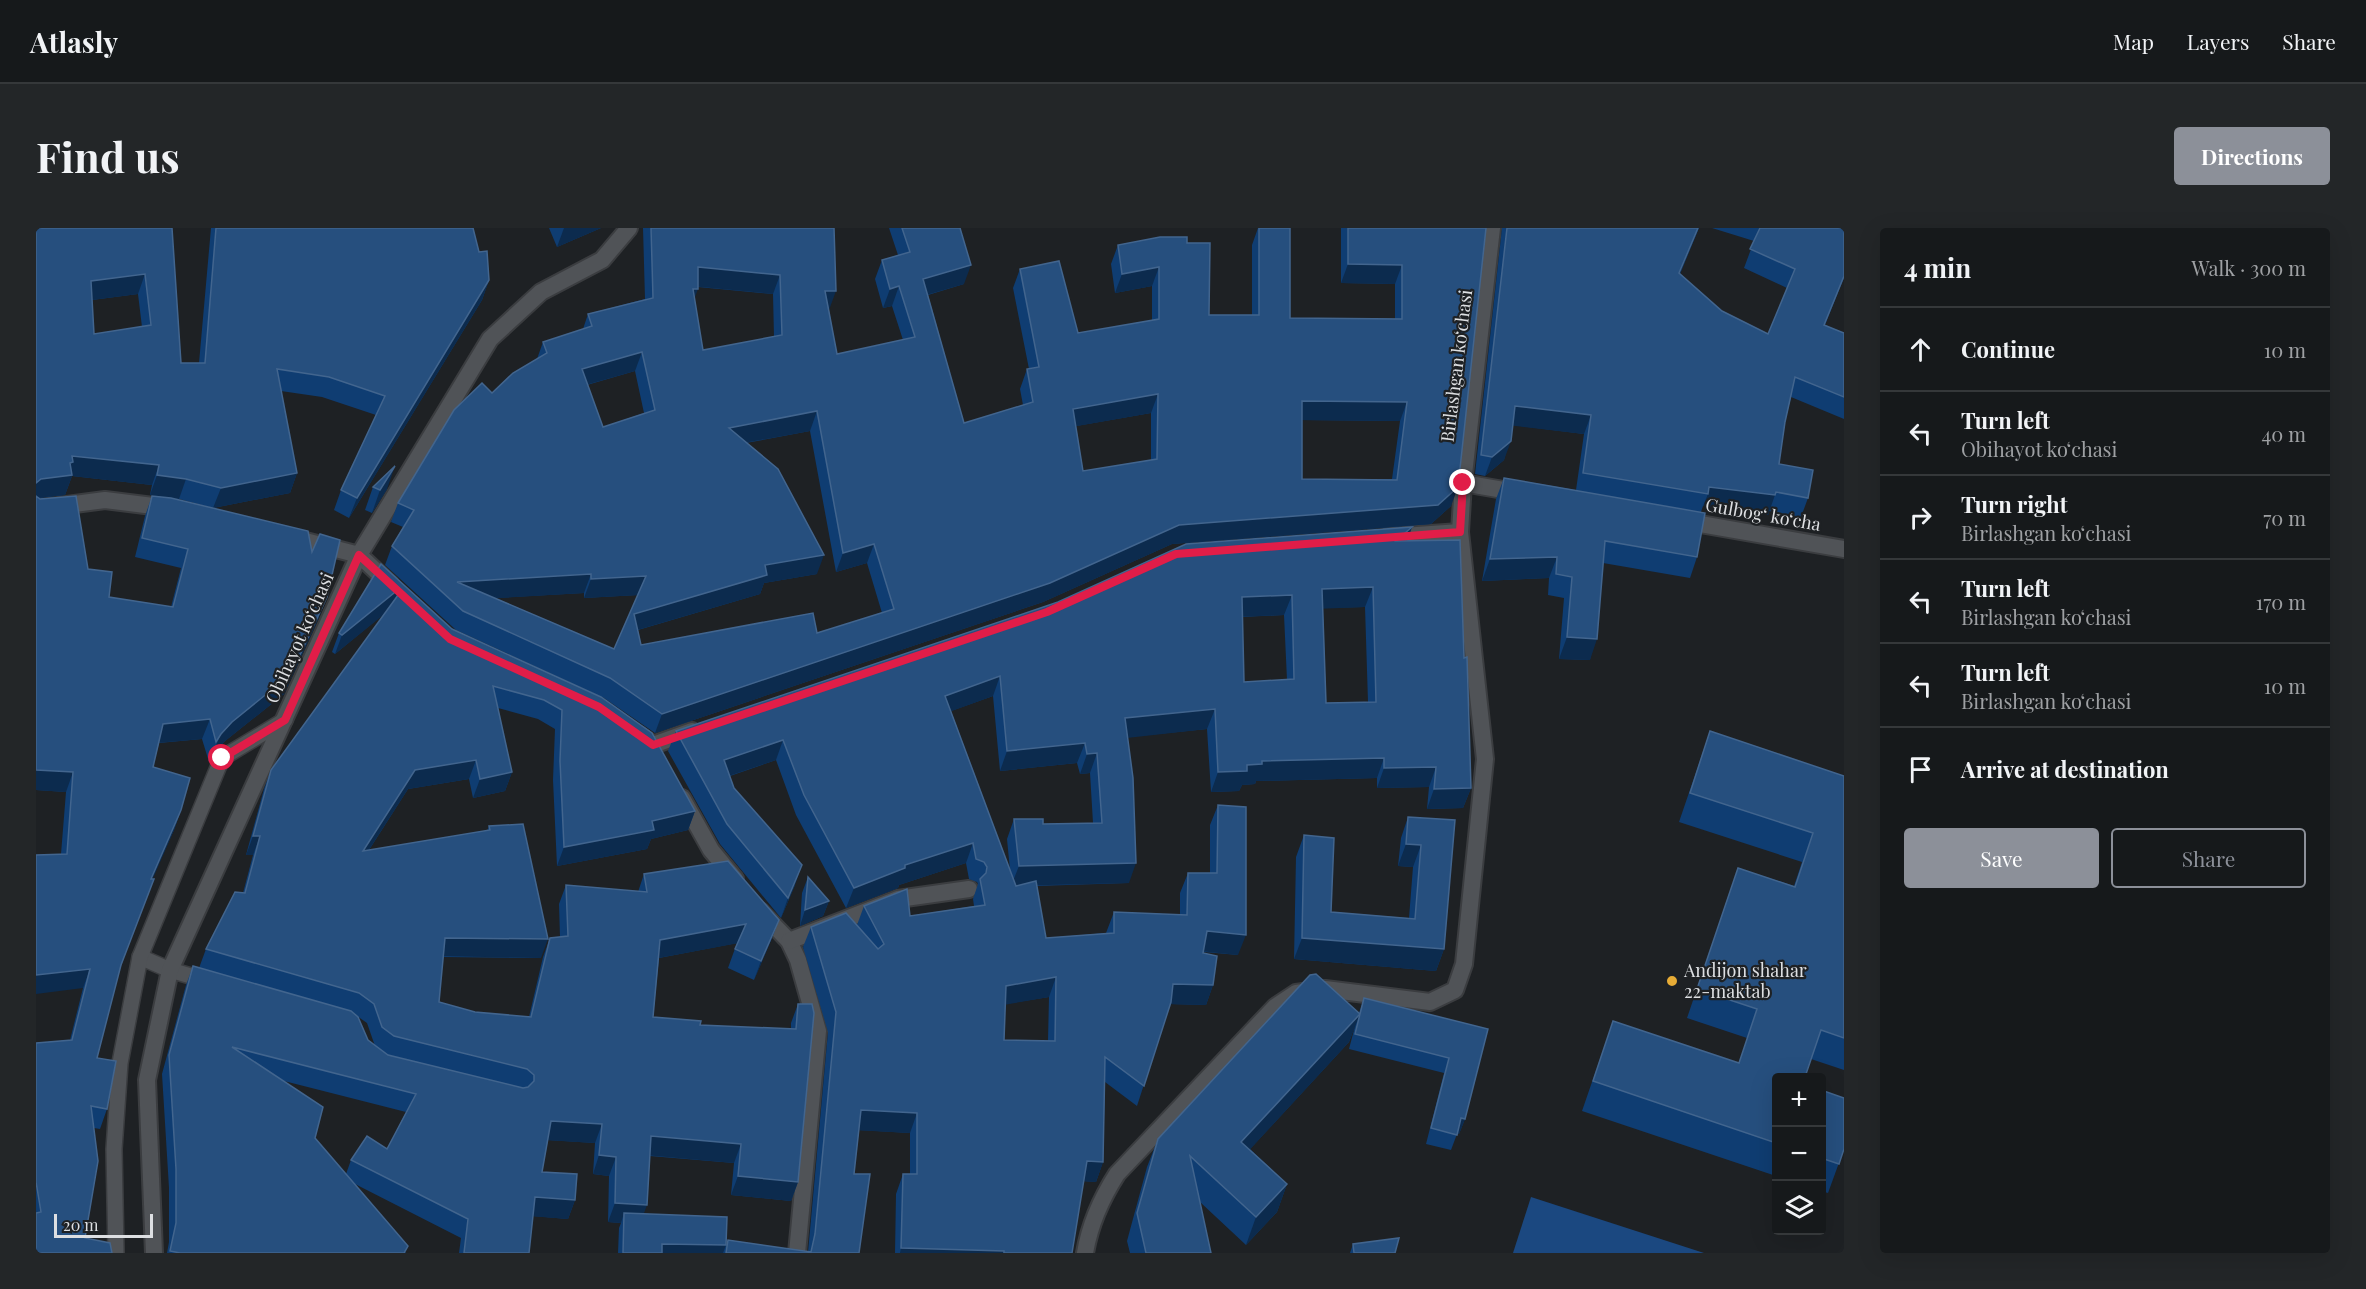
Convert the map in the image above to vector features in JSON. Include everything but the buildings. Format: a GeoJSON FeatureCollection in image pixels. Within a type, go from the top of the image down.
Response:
{"type":"FeatureCollection","features":[{"type":"Feature","properties":{"kind":"street","name":"Obihayot koʻchasi"},"geometry":{"type":"LineString","coordinates":[[154,1253],[147,1080],[170,970],[359,555],[490,339],[541,292],[602,260],[629,228]]}},
{"type":"Feature","properties":{"kind":"street","name":"Birlashgan koʻchasi"},"geometry":{"type":"LineString","coordinates":[[1084,1253],[1088,1231],[1101,1200],[1117,1174],[1275,1006],[1296,993],[1325,990],[1430,1002],[1455,990],[1464,964],[1485,759],[1460,532],[1463,483],[1492,228]]}},
{"type":"Feature","properties":{"kind":"street"},"geometry":{"type":"LineString","coordinates":[[1463,483],[1532,495]]}},
{"type":"Feature","properties":{"kind":"street"},"geometry":{"type":"LineString","coordinates":[[36,509],[105,500],[188,512]]}},
{"type":"Feature","properties":{"kind":"street","name":"Gulbogʻ koʻcha"},"geometry":{"type":"LineString","coordinates":[[1671,519],[1844,549]]}},
{"type":"Feature","properties":{"kind":"street"},"geometry":{"type":"LineString","coordinates":[[1377,538],[1460,532]]}},
{"type":"Feature","properties":{"kind":"street"},"geometry":{"type":"LineString","coordinates":[[279,535],[359,555],[401,593]]}},
{"type":"Feature","properties":{"kind":"street"},"geometry":{"type":"LineString","coordinates":[[626,726],[653,745],[663,764]]}},
{"type":"Feature","properties":{"kind":"street"},"geometry":{"type":"LineString","coordinates":[[653,745],[709,726]]}},
{"type":"Feature","properties":{"kind":"street"},"geometry":{"type":"LineString","coordinates":[[674,783],[711,850],[761,912],[789,940],[798,960],[818,1031],[797,1253]]}},
{"type":"Feature","properties":{"kind":"street"},"geometry":{"type":"LineString","coordinates":[[789,940],[898,899],[969,889]]}},
{"type":"Feature","properties":{"kind":"lane"},"geometry":{"type":"LineString","coordinates":[[116,1253],[114,1149],[120,1063],[140,957],[222,758],[285,720]]}},
{"type":"Feature","properties":{"kind":"lane"},"geometry":{"type":"LineString","coordinates":[[140,957],[170,970],[226,986]]}},
{"type":"Feature","properties":{"kind":"shaded area"},"geometry":{"type":"Polygon","coordinates":[[[1531,1197],[1704,1253],[1513,1253],[1531,1197]]]}},
{"type":"Feature","properties":{"kind":"place","name":"Andijon shahar 22-maktab"},"geometry":{"type":"Point","coordinates":[1672,981]}},
{"type":"Feature","properties":{"kind":"route"},"geometry":{"type":"LineString","coordinates":[[222,758],[285,720],[359,555],[450,639],[599,707],[653,745],[1047,612],[1176,554],[1460,532],[1463,483]]}}]}
